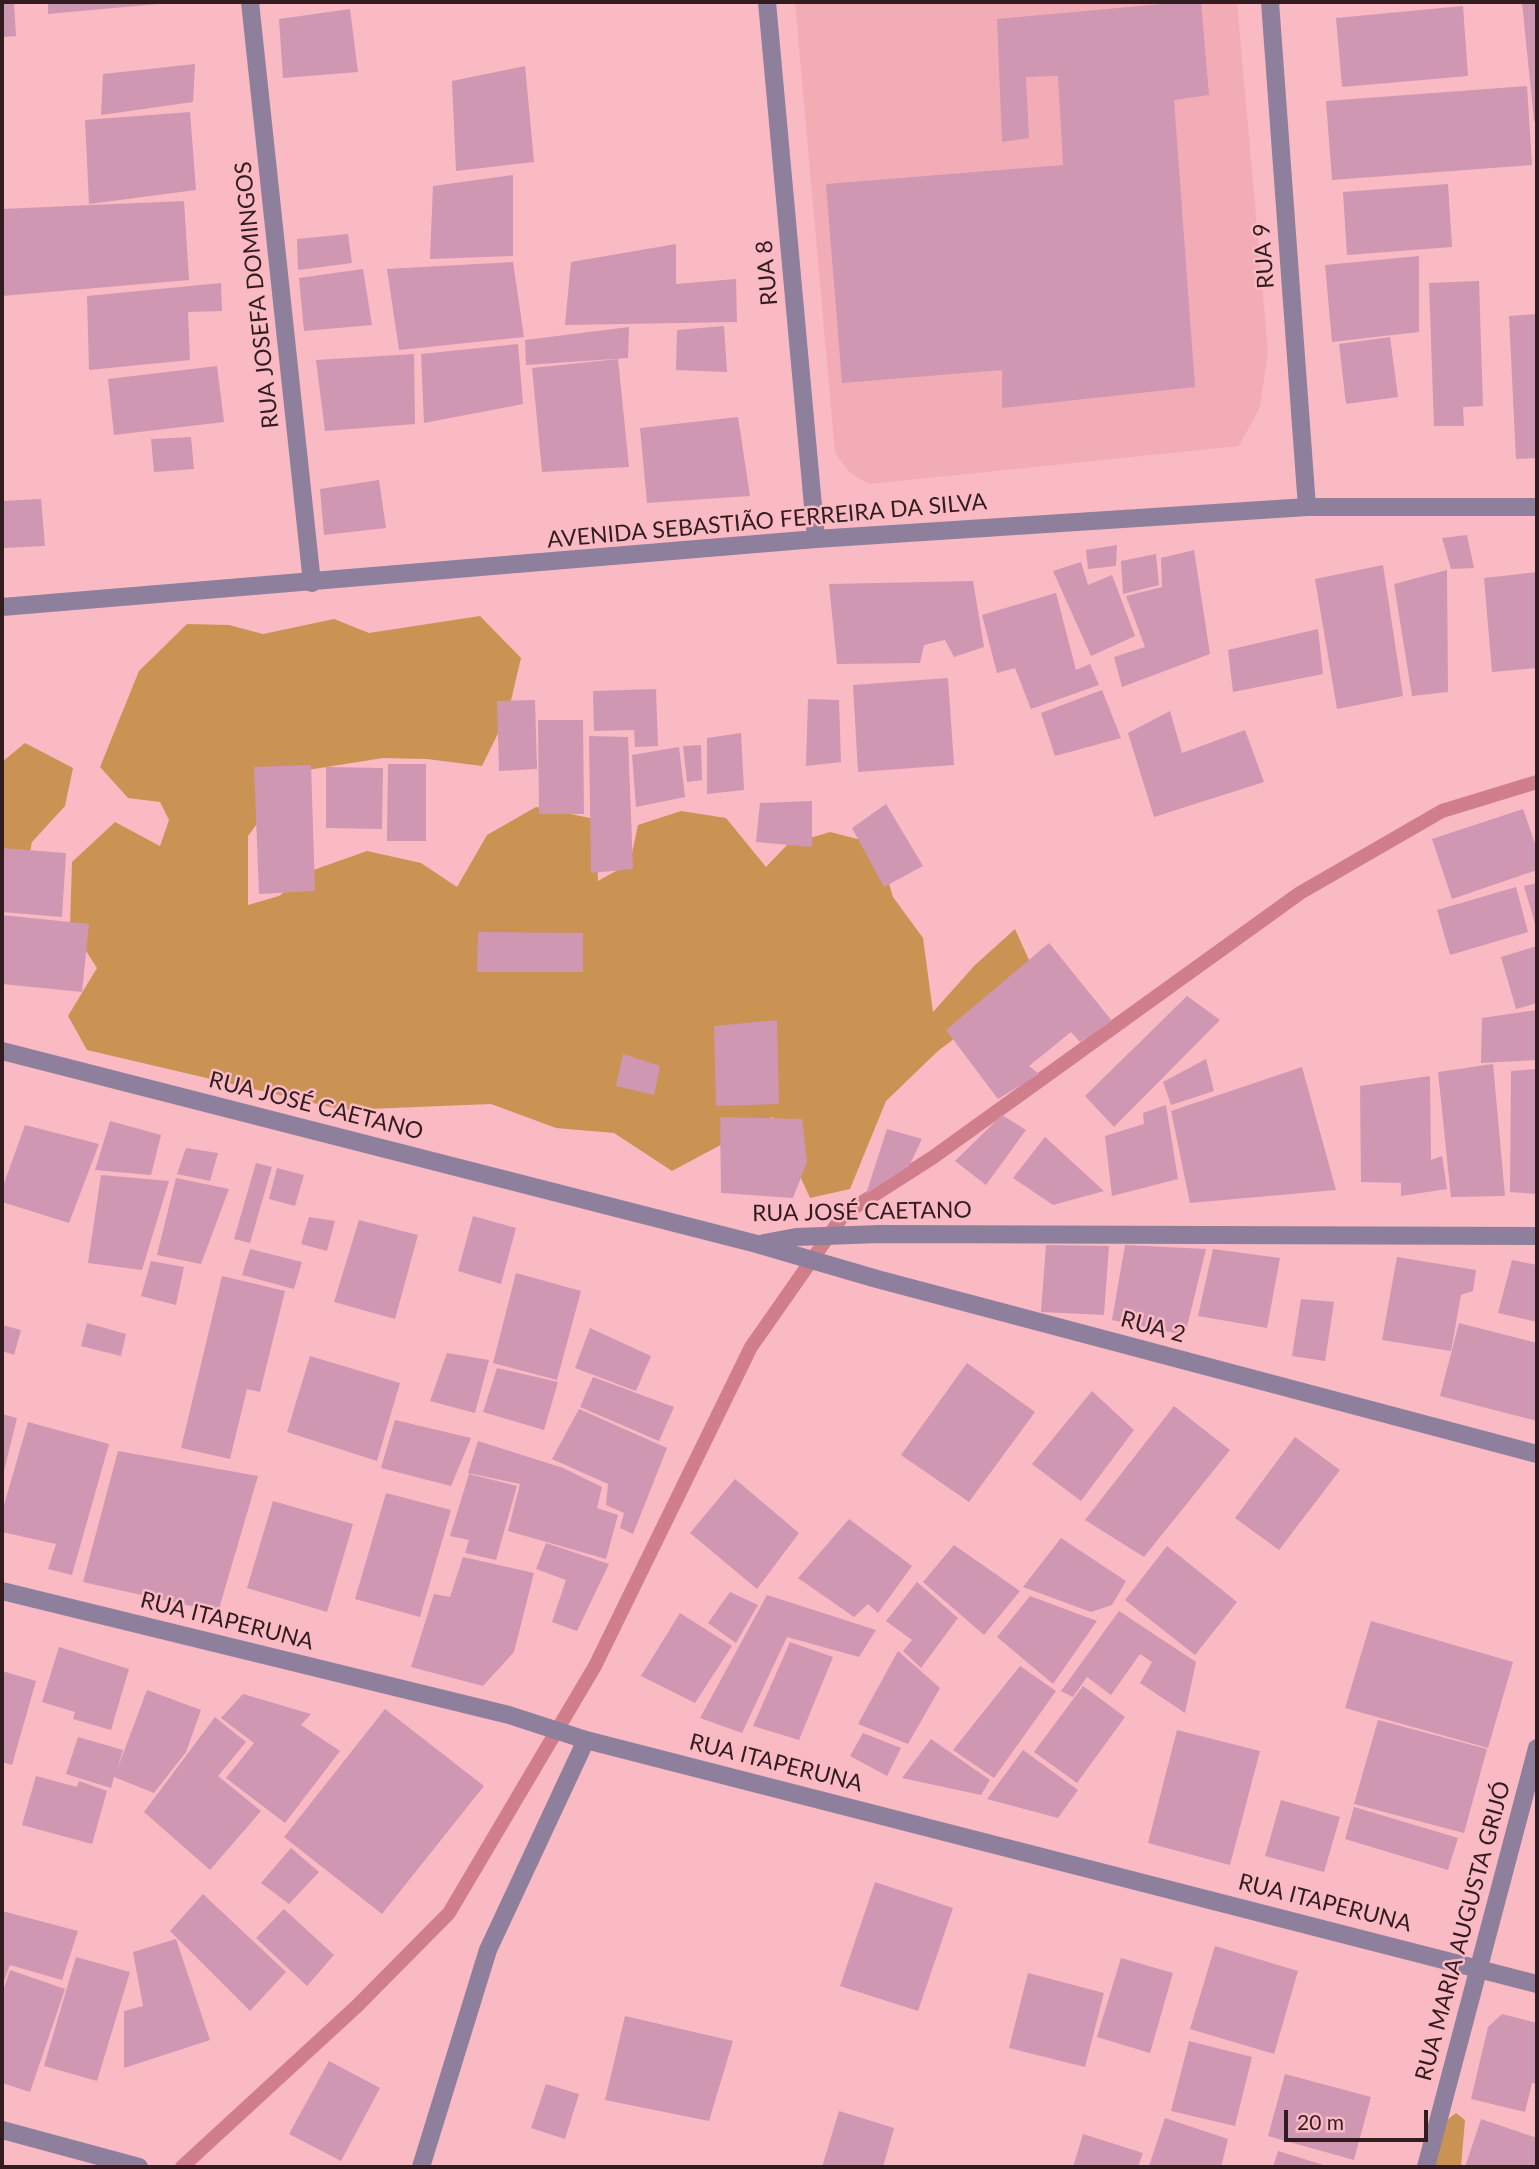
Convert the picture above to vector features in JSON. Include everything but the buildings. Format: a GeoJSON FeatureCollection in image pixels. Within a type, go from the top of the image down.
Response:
{"type":"FeatureCollection","features":[{"type":"Feature","properties":{"kind":"street","name":"RUA JOSEFA DOMINGOS"},"geometry":{"type":"LineString","coordinates":[[250,2],[312,583]]}},
{"type":"Feature","properties":{"kind":"street","name":"RUA 8"},"geometry":{"type":"LineString","coordinates":[[766,2],[816,539]]}},
{"type":"Feature","properties":{"kind":"street","name":"RUA 9"},"geometry":{"type":"LineString","coordinates":[[1270,2],[1307,507]]}},
{"type":"Feature","properties":{"kind":"street","name":"AVENIDA SEBASTIÃO FERREIRA DA SILVA"},"geometry":{"type":"LineString","coordinates":[[2,607],[816,539],[1307,507],[1537,507]]}},
{"type":"Feature","properties":{"kind":"street","name":"RUA JOSÉ CAETANO"},"geometry":{"type":"LineString","coordinates":[[2,1051],[757,1244]]}},
{"type":"Feature","properties":{"kind":"street","name":"RUA JOSÉ CAETANO"},"geometry":{"type":"LineString","coordinates":[[795,1246],[880,1234],[1537,1236]]}},
{"type":"Feature","properties":{"kind":"street","name":"RUA 2"},"geometry":{"type":"LineString","coordinates":[[757,1244],[795,1246],[877,1279],[1537,1454]]}},
{"type":"Feature","properties":{"kind":"street","name":"RUA ITAPERUNA"},"geometry":{"type":"LineString","coordinates":[[2,1591],[509,1715],[586,1740],[1537,1984]]}},
{"type":"Feature","properties":{"kind":"street"},"geometry":{"type":"LineString","coordinates":[[421,2167],[488,1950],[586,1740]]}},
{"type":"Feature","properties":{"kind":"street","name":"RUA MARIA AUGUSTA GRIJÓ"},"geometry":{"type":"LineString","coordinates":[[1426,2167],[1537,1748]]}},
{"type":"Feature","properties":{"kind":"street"},"geometry":{"type":"LineString","coordinates":[[2,2130],[139,2167]]}},
{"type":"Feature","properties":{"kind":"shaded area"},"geometry":{"type":"Polygon","coordinates":[[[795,2],[1237,2],[1268,352],[1260,407],[1239,446],[869,484],[850,473],[835,453],[795,2]]]}},
{"type":"Feature","properties":{"kind":"shaded area"},"geometry":{"type":"Polygon","coordinates":[[[480,616],[521,658],[508,713],[482,766],[427,759],[383,758],[295,772],[248,836],[248,905],[279,896],[316,869],[367,851],[421,863],[457,887],[487,835],[536,807],[595,819],[598,881],[630,863],[638,825],[681,811],[726,818],[766,867],[787,845],[830,832],[877,844],[893,897],[923,938],[933,1012],[975,965],[1015,929],[1029,960],[1024,985],[938,1051],[886,1101],[850,1189],[810,1198],[773,1117],[672,1171],[614,1133],[556,1128],[491,1104],[343,1110],[87,1050],[68,1016],[97,968],[70,926],[72,862],[115,822],[160,846],[169,820],[160,802],[128,798],[100,767],[139,671],[187,624],[229,625],[263,634],[334,619],[369,633],[480,616]]]}},
{"type":"Feature","properties":{"kind":"shaded area"},"geometry":{"type":"Polygon","coordinates":[[[25,743],[73,768],[65,806],[32,842],[22,891],[2,880],[2,762],[25,743]]]}},
{"type":"Feature","properties":{"kind":"shaded area"},"geometry":{"type":"Polygon","coordinates":[[[1456,2113],[1465,2120],[1461,2167],[1435,2167],[1447,2120],[1456,2113]]]}},
{"type":"Feature","properties":{"kind":"waterway"},"geometry":{"type":"LineString","coordinates":[[182,2167],[357,2006],[449,1913],[595,1666],[751,1347],[844,1214],[932,1158],[1300,893],[1442,811],[1537,782]]}}]}
